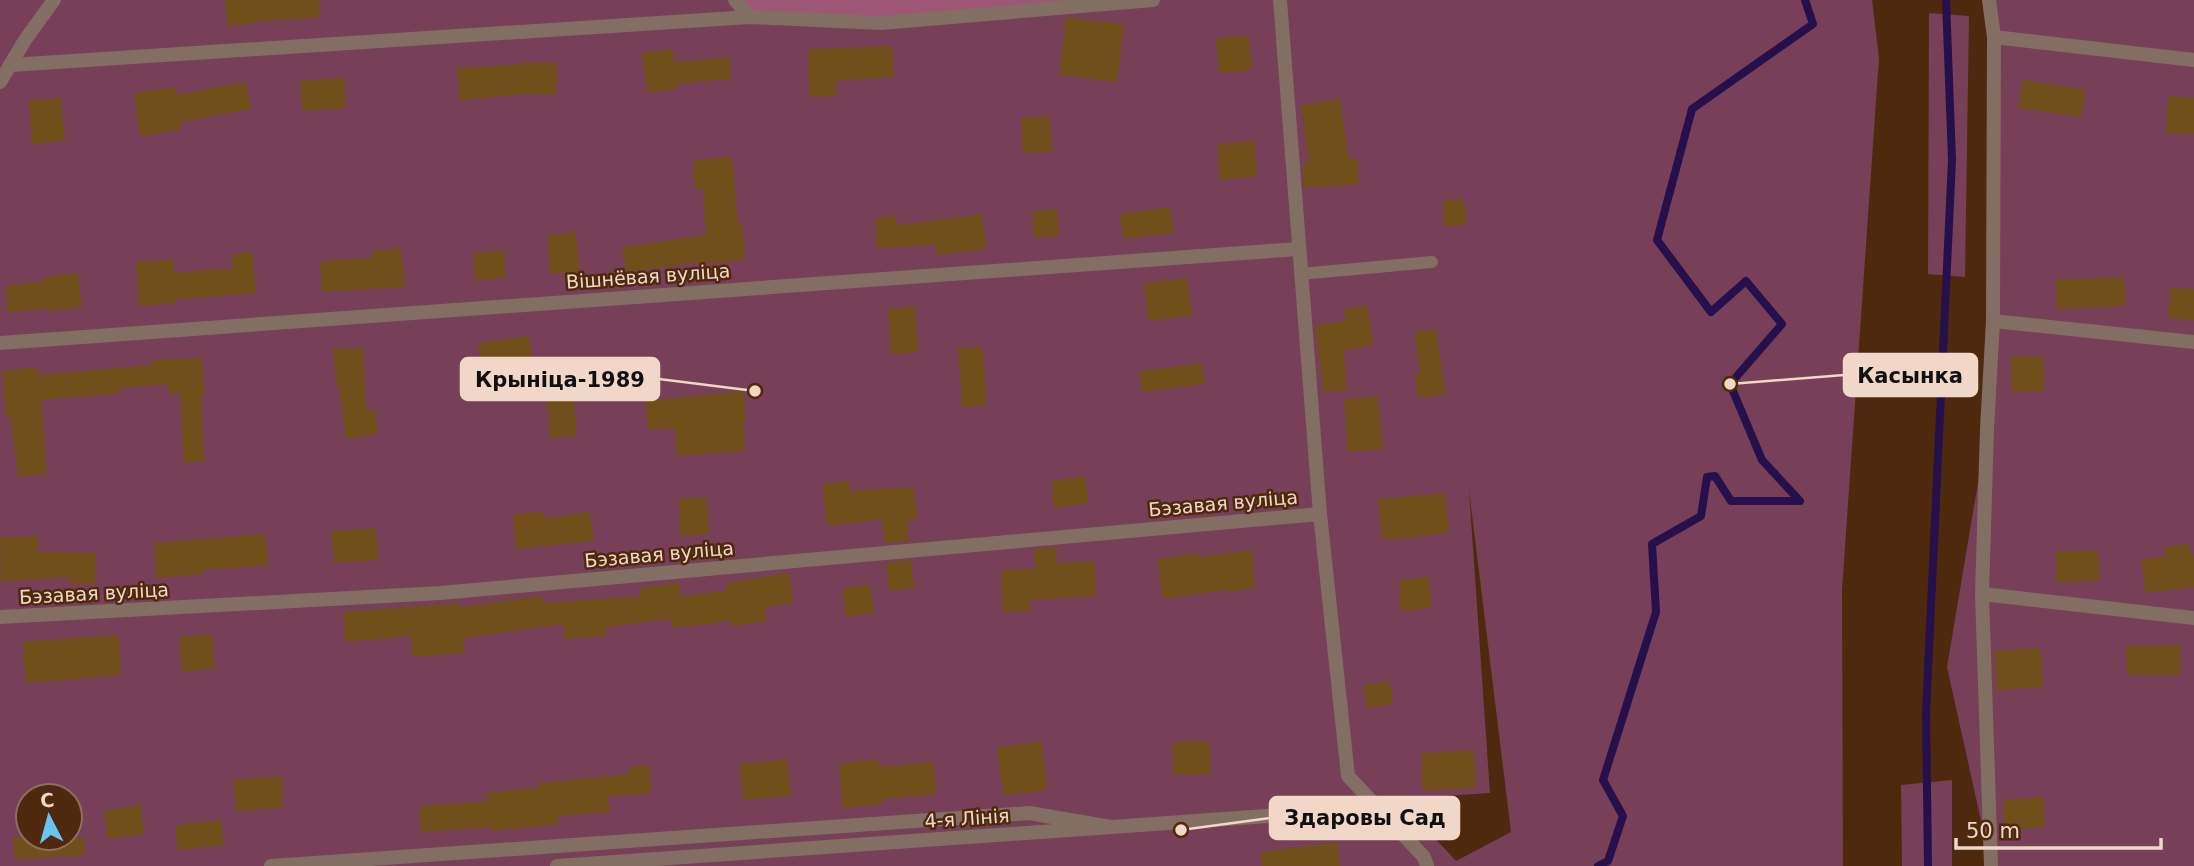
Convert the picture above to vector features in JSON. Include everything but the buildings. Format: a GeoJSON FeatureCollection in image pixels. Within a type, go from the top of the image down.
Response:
{"type":"FeatureCollection","features":[{"type":"Feature","properties":{"kind":"street"},"geometry":{"type":"LineString","coordinates":[[0,82],[25,40],[54,0]]}},
{"type":"Feature","properties":{"kind":"street"},"geometry":{"type":"LineString","coordinates":[[735,0],[750,17]]}},
{"type":"Feature","properties":{"kind":"street"},"geometry":{"type":"LineString","coordinates":[[11,65],[750,17],[881,23],[1153,0]]}},
{"type":"Feature","properties":{"kind":"street"},"geometry":{"type":"LineString","coordinates":[[1280,0],[1320,514],[1348,776],[1424,857],[1427,866]]}},
{"type":"Feature","properties":{"kind":"street"},"geometry":{"type":"LineString","coordinates":[[1989,0],[1994,37],[1993,321],[1982,594],[1994,866]]}},
{"type":"Feature","properties":{"kind":"street"},"geometry":{"type":"LineString","coordinates":[[1994,37],[2194,60]]}},
{"type":"Feature","properties":{"kind":"street","name":"Вішнёвая вуліца"},"geometry":{"type":"LineString","coordinates":[[0,343],[1298,248]]}},
{"type":"Feature","properties":{"kind":"street"},"geometry":{"type":"LineString","coordinates":[[1993,321],[2194,342]]}},
{"type":"Feature","properties":{"kind":"street","name":"Бэзавая вуліца"},"geometry":{"type":"LineString","coordinates":[[0,617],[440,593],[1320,514]]}},
{"type":"Feature","properties":{"kind":"street"},"geometry":{"type":"LineString","coordinates":[[1982,594],[2194,618]]}},
{"type":"Feature","properties":{"kind":"street","name":"4-я Лінія"},"geometry":{"type":"LineString","coordinates":[[557,866],[686,862],[1380,808]]}},
{"type":"Feature","properties":{"kind":"street"},"geometry":{"type":"LineString","coordinates":[[271,866],[1029,814],[1111,827]]}},
{"type":"Feature","properties":{"kind":"lane"},"geometry":{"type":"LineString","coordinates":[[1300,274],[1432,262]]}},
{"type":"Feature","properties":{"kind":"shaded area"},"geometry":{"type":"Polygon","coordinates":[[[0,0],[1872,0],[1879,58],[1842,590],[1843,866],[0,866],[0,0]],[[1469,490],[1490,793],[1399,799],[1456,861],[1511,832],[1469,490]]]}},
{"type":"Feature","properties":{"kind":"shaded area"},"geometry":{"type":"Polygon","coordinates":[[[735,0],[1153,0],[881,23],[750,17],[735,0]]]}},
{"type":"Feature","properties":{"kind":"shaded area"},"geometry":{"type":"Polygon","coordinates":[[[1989,0],[2194,0],[2194,866],[1991,866],[1947,667],[1987,429],[1989,0]]]}},
{"type":"Feature","properties":{"kind":"shaded area"},"geometry":{"type":"Polygon","coordinates":[[[1929,13],[1969,16],[1965,277],[1928,274],[1929,13]]]}},
{"type":"Feature","properties":{"kind":"shaded area"},"geometry":{"type":"Polygon","coordinates":[[[1952,780],[1952,866],[1902,866],[1901,785],[1952,780]]]}},
{"type":"Feature","properties":{"kind":"waterway"},"geometry":{"type":"LineString","coordinates":[[1598,866],[1608,861],[1623,816],[1603,780],[1656,612],[1652,544],[1701,516],[1707,477],[1715,476],[1731,501],[1800,501],[1762,460],[1730,384],[1782,324],[1746,281],[1711,312],[1657,240],[1692,109],[1813,24],[1805,0]]}},
{"type":"Feature","properties":{"kind":"waterway"},"geometry":{"type":"LineString","coordinates":[[1928,866],[1926,712],[1952,160],[1946,0]]}},
{"type":"Feature","properties":{"kind":"place","name":"Касынка"},"geometry":{"type":"Point","coordinates":[1730,384]}},
{"type":"Feature","properties":{"kind":"place","name":"Крыніца-1989"},"geometry":{"type":"Point","coordinates":[755,391]}},
{"type":"Feature","properties":{"kind":"place","name":"Здаровы Сад"},"geometry":{"type":"Point","coordinates":[1181,830]}}]}
